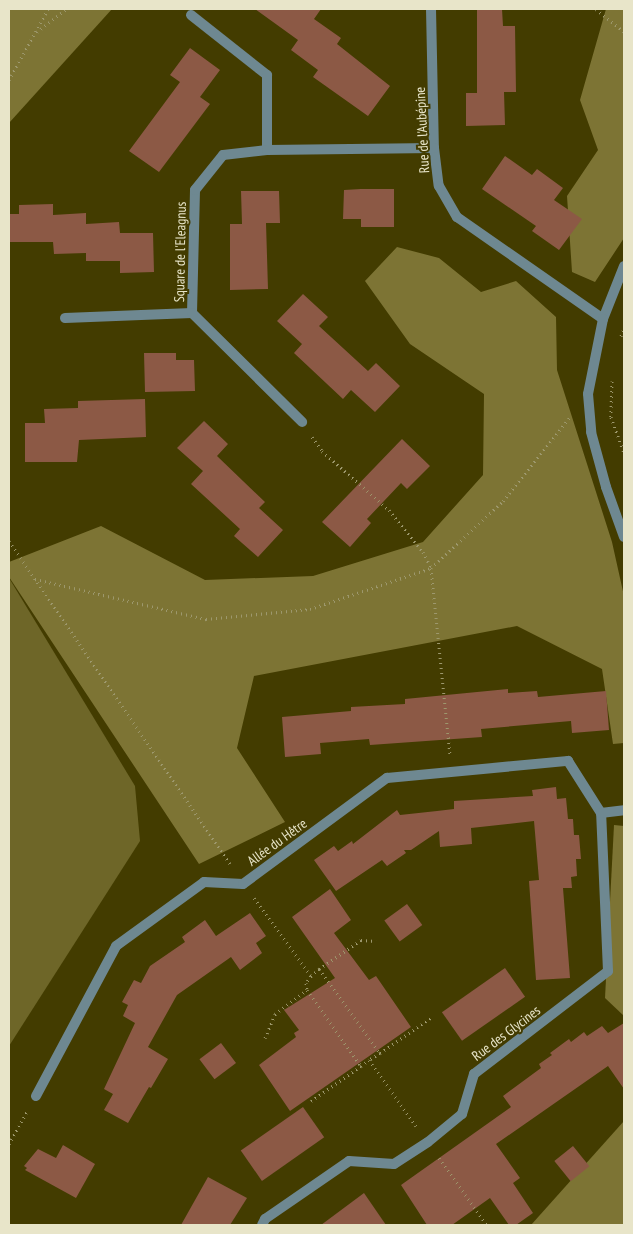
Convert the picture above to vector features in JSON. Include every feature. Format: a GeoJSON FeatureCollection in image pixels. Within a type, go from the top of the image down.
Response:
{"type":"FeatureCollection","features":[{"type":"Feature","properties":{"kind":"street","name":"Rue de l'Aubépine"},"geometry":{"type":"LineString","coordinates":[[431,9],[434,148],[439,186],[457,217],[603,319]]}},
{"type":"Feature","properties":{"kind":"street"},"geometry":{"type":"LineString","coordinates":[[192,15],[267,75],[267,150]]}},
{"type":"Feature","properties":{"kind":"street","name":"Square de l'Eleagnus"},"geometry":{"type":"LineString","coordinates":[[302,422],[192,313],[195,190],[223,155],[267,150],[434,148]]}},
{"type":"Feature","properties":{"kind":"street"},"geometry":{"type":"LineString","coordinates":[[624,266],[603,319],[588,394],[591,432],[606,487],[624,537]]}},
{"type":"Feature","properties":{"kind":"street","name":"Square de l'Eleagnus"},"geometry":{"type":"LineString","coordinates":[[65,318],[192,313]]}},
{"type":"Feature","properties":{"kind":"street","name":"Allée du Hêtre"},"geometry":{"type":"LineString","coordinates":[[36,1096],[116,946],[204,882],[243,884],[387,778],[568,761],[601,813]]}},
{"type":"Feature","properties":{"kind":"street"},"geometry":{"type":"LineString","coordinates":[[601,813],[624,810]]}},
{"type":"Feature","properties":{"kind":"street","name":"Rue des Glycines"},"geometry":{"type":"LineString","coordinates":[[262,1225],[265,1218],[349,1161],[394,1164],[428,1142],[462,1114],[474,1074],[608,972],[601,813]]}},
{"type":"Feature","properties":{"kind":"path"},"geometry":{"type":"LineString","coordinates":[[9,80],[48,9]]}},
{"type":"Feature","properties":{"kind":"path"},"geometry":{"type":"LineString","coordinates":[[34,34],[66,9]]}},
{"type":"Feature","properties":{"kind":"path"},"geometry":{"type":"LineString","coordinates":[[596,9],[624,32]]}},
{"type":"Feature","properties":{"kind":"path"},"geometry":{"type":"LineString","coordinates":[[618,343],[624,328]]}},
{"type":"Feature","properties":{"kind":"path"},"geometry":{"type":"LineString","coordinates":[[612,378],[612,417],[624,453]]}},
{"type":"Feature","properties":{"kind":"path"},"geometry":{"type":"LineString","coordinates":[[34,579],[206,619],[310,609],[431,568],[503,502],[588,394]]}},
{"type":"Feature","properties":{"kind":"path"},"geometry":{"type":"LineString","coordinates":[[302,422],[322,451],[389,510],[423,552],[431,568],[452,773]]}},
{"type":"Feature","properties":{"kind":"path"},"geometry":{"type":"LineString","coordinates":[[311,976],[361,940],[376,941]]}},
{"type":"Feature","properties":{"kind":"path"},"geometry":{"type":"LineString","coordinates":[[319,969],[380,1053]]}},
{"type":"Feature","properties":{"kind":"path"},"geometry":{"type":"LineString","coordinates":[[265,1038],[275,1014],[307,990]]}},
{"type":"Feature","properties":{"kind":"path"},"geometry":{"type":"LineString","coordinates":[[369,1060],[432,1017]]}},
{"type":"Feature","properties":{"kind":"path"},"geometry":{"type":"LineString","coordinates":[[310,1101],[361,1066]]}},
{"type":"Feature","properties":{"kind":"path"},"geometry":{"type":"LineString","coordinates":[[9,1144],[36,1096]]}},
{"type":"Feature","properties":{"kind":"shaded area"},"geometry":{"type":"Polygon","coordinates":[[[9,9],[112,9],[9,123],[9,9]]]}},
{"type":"Feature","properties":{"kind":"shaded area"},"geometry":{"type":"Polygon","coordinates":[[[606,9],[624,9],[624,238],[595,282],[572,272],[567,196],[598,150],[580,100],[606,9]]]}},
{"type":"Feature","properties":{"kind":"shaded area"},"geometry":{"type":"Polygon","coordinates":[[[397,247],[439,258],[481,292],[516,281],[556,317],[557,370],[612,542],[624,596],[624,743],[613,744],[602,669],[517,626],[254,676],[237,748],[285,822],[199,864],[9,577],[9,562],[101,526],[205,580],[313,576],[423,542],[483,475],[484,394],[410,344],[365,281],[397,247]]]}},
{"type":"Feature","properties":{"kind":"shaded area"},"geometry":{"type":"Polygon","coordinates":[[[9,578],[135,786],[140,841],[9,1046],[9,578]]]}},
{"type":"Feature","properties":{"kind":"shaded area"},"geometry":{"type":"Polygon","coordinates":[[[614,825],[624,826],[624,1016],[605,998],[614,825]]]}},
{"type":"Feature","properties":{"kind":"shaded area"},"geometry":{"type":"Polygon","coordinates":[[[624,1121],[624,1225],[531,1225],[624,1121]]]}},
{"type":"Feature","properties":{"kind":"building"},"geometry":{"type":"Polygon","coordinates":[[[255,9],[321,9],[314,19],[341,38],[337,44],[390,86],[368,116],[313,77],[318,70],[291,50],[298,40],[255,9]]]}},
{"type":"Feature","properties":{"kind":"building"},"geometry":{"type":"Polygon","coordinates":[[[477,9],[502,9],[503,26],[515,26],[516,92],[504,92],[505,125],[466,126],[466,93],[477,93],[477,9]]]}},
{"type":"Feature","properties":{"kind":"building"},"geometry":{"type":"Polygon","coordinates":[[[190,48],[220,70],[200,97],[210,104],[159,172],[129,151],[180,82],[170,75],[190,48]]]}},
{"type":"Feature","properties":{"kind":"building"},"geometry":{"type":"Polygon","coordinates":[[[505,156],[532,175],[537,169],[563,188],[554,200],[582,219],[559,250],[532,231],[536,226],[482,189],[505,156]]]}},
{"type":"Feature","properties":{"kind":"building"},"geometry":{"type":"Polygon","coordinates":[[[394,189],[394,227],[361,227],[361,219],[343,219],[344,190],[394,189]]]}},
{"type":"Feature","properties":{"kind":"building"},"geometry":{"type":"Polygon","coordinates":[[[241,191],[279,191],[280,223],[266,223],[268,289],[230,290],[230,224],[242,224],[241,191]]]}},
{"type":"Feature","properties":{"kind":"building"},"geometry":{"type":"Polygon","coordinates":[[[53,204],[53,215],[86,213],[86,224],[119,222],[120,233],[153,233],[154,272],[120,273],[120,261],[86,261],[86,253],[54,254],[53,242],[9,242],[9,214],[19,214],[19,205],[53,204]]]}},
{"type":"Feature","properties":{"kind":"building"},"geometry":{"type":"Polygon","coordinates":[[[303,294],[328,317],[319,326],[368,371],[376,363],[400,386],[375,412],[351,390],[343,399],[294,353],[302,344],[277,321],[303,294]]]}},
{"type":"Feature","properties":{"kind":"building"},"geometry":{"type":"Polygon","coordinates":[[[144,353],[176,353],[176,360],[194,360],[195,391],[145,392],[144,353]]]}},
{"type":"Feature","properties":{"kind":"building"},"geometry":{"type":"Polygon","coordinates":[[[145,399],[146,437],[79,440],[77,462],[25,462],[25,423],[45,423],[44,409],[78,408],[78,401],[145,399]]]}},
{"type":"Feature","properties":{"kind":"building"},"geometry":{"type":"Polygon","coordinates":[[[204,421],[228,444],[217,456],[265,502],[259,508],[283,530],[258,557],[234,536],[240,529],[191,484],[203,471],[177,448],[204,421]]]}},
{"type":"Feature","properties":{"kind":"building"},"geometry":{"type":"Polygon","coordinates":[[[402,439],[430,466],[407,489],[401,483],[367,519],[371,523],[350,547],[322,522],[402,439]]]}},
{"type":"Feature","properties":{"kind":"building"},"geometry":{"type":"Polygon","coordinates":[[[508,689],[508,693],[537,691],[538,697],[606,691],[609,730],[572,733],[571,721],[481,729],[482,737],[370,745],[369,739],[320,743],[321,754],[285,757],[282,717],[351,711],[351,707],[405,704],[405,699],[508,689]]]}},
{"type":"Feature","properties":{"kind":"building"},"geometry":{"type":"Polygon","coordinates":[[[556,787],[557,799],[566,798],[568,819],[573,819],[574,835],[579,835],[581,859],[576,859],[577,876],[571,877],[572,888],[563,888],[570,978],[536,980],[529,881],[539,880],[534,821],[471,828],[472,844],[440,847],[439,831],[411,850],[404,850],[406,853],[387,866],[382,860],[336,891],[314,860],[334,846],[338,851],[352,841],[353,844],[397,810],[400,815],[454,809],[454,801],[533,796],[532,790],[556,787]]]}},
{"type":"Feature","properties":{"kind":"building"},"geometry":{"type":"Polygon","coordinates":[[[330,889],[351,920],[334,933],[369,980],[376,976],[411,1027],[290,1111],[259,1065],[296,1037],[294,1033],[299,1030],[284,1010],[335,978],[292,917],[330,889]]]}},
{"type":"Feature","properties":{"kind":"building"},"geometry":{"type":"Polygon","coordinates":[[[407,904],[422,925],[400,941],[384,920],[407,904]]]}},
{"type":"Feature","properties":{"kind":"building"},"geometry":{"type":"Polygon","coordinates":[[[250,913],[266,936],[256,943],[262,953],[240,970],[231,957],[177,995],[148,1047],[168,1059],[151,1088],[149,1087],[128,1123],[104,1110],[113,1094],[104,1089],[135,1023],[123,1016],[128,1005],[122,1002],[134,980],[141,983],[150,966],[185,942],[182,937],[205,920],[216,936],[250,913]]]}},
{"type":"Feature","properties":{"kind":"building"},"geometry":{"type":"Polygon","coordinates":[[[505,968],[525,997],[462,1041],[442,1012],[505,968]]]}},
{"type":"Feature","properties":{"kind":"building"},"geometry":{"type":"Polygon","coordinates":[[[624,1023],[624,1089],[608,1066],[496,1144],[520,1178],[513,1183],[533,1213],[516,1225],[509,1225],[490,1198],[452,1225],[427,1225],[401,1185],[511,1107],[503,1096],[541,1068],[539,1064],[569,1039],[571,1042],[584,1032],[587,1036],[602,1026],[608,1033],[624,1023]]]}},
{"type":"Feature","properties":{"kind":"building"},"geometry":{"type":"Polygon","coordinates":[[[221,1043],[236,1063],[214,1079],[199,1059],[221,1043]]]}},
{"type":"Feature","properties":{"kind":"building"},"geometry":{"type":"Polygon","coordinates":[[[303,1107],[324,1137],[262,1181],[241,1151],[303,1107]]]}},
{"type":"Feature","properties":{"kind":"building"},"geometry":{"type":"Polygon","coordinates":[[[63,1145],[95,1164],[76,1198],[25,1170],[27,1168],[24,1166],[38,1149],[56,1158],[63,1145]]]}},
{"type":"Feature","properties":{"kind":"building"},"geometry":{"type":"Polygon","coordinates":[[[573,1146],[589,1166],[571,1181],[554,1161],[573,1146]]]}},
{"type":"Feature","properties":{"kind":"building"},"geometry":{"type":"Polygon","coordinates":[[[208,1177],[247,1198],[230,1225],[181,1225],[208,1177]]]}},
{"type":"Feature","properties":{"kind":"building"},"geometry":{"type":"Polygon","coordinates":[[[364,1193],[386,1225],[321,1225],[364,1193]]]}}]}
